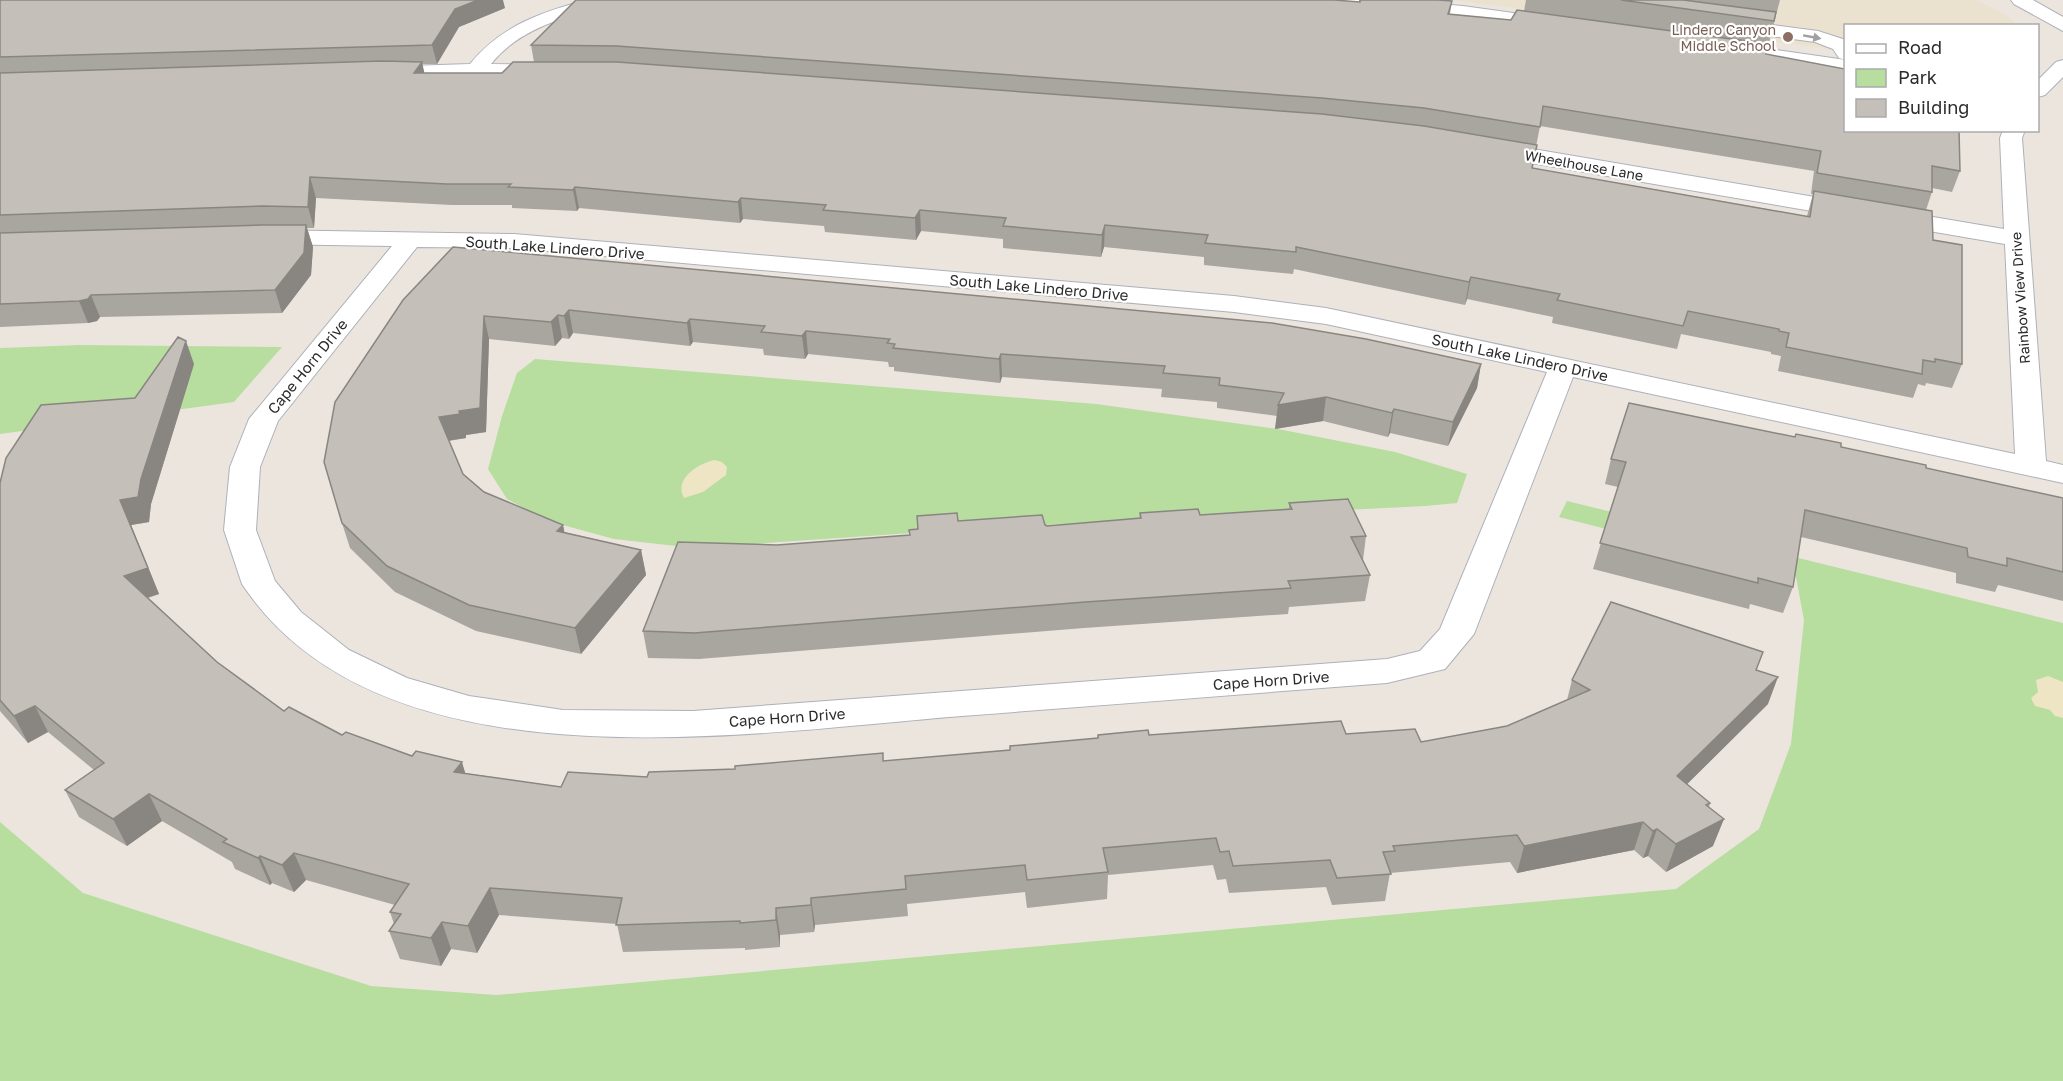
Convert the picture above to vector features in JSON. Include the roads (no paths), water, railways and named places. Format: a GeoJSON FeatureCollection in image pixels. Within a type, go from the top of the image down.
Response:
{"type":"FeatureCollection","features":[{"type":"Feature","properties":{"kind":"street"},"geometry":{"type":"LineString","coordinates":[[476,70],[488,52],[509,35],[546,16],[608,0]]}},
{"type":"Feature","properties":{"kind":"street"},"geometry":{"type":"LineString","coordinates":[[1333,0],[1463,12],[1514,10],[1574,27]]}},
{"type":"Feature","properties":{"kind":"street"},"geometry":{"type":"LineString","coordinates":[[2020,0],[2063,25]]}},
{"type":"Feature","properties":{"kind":"street"},"geometry":{"type":"LineString","coordinates":[[1713,22],[1818,37],[1841,45],[1844,52]]}},
{"type":"Feature","properties":{"kind":"street"},"geometry":{"type":"LineString","coordinates":[[1704,46],[1844,65]]}},
{"type":"Feature","properties":{"kind":"street"},"geometry":{"type":"LineString","coordinates":[[2039,89],[2063,66]]}},
{"type":"Feature","properties":{"kind":"street"},"geometry":{"type":"LineString","coordinates":[[357,73],[476,70],[568,72]]}},
{"type":"Feature","properties":{"kind":"street","name":"Rainbow View Drive"},"geometry":{"type":"LineString","coordinates":[[2013,132],[2011,138],[2015,238],[2031,467]]}},
{"type":"Feature","properties":{"kind":"street","name":"Wheelhouse Lane"},"geometry":{"type":"LineString","coordinates":[[1467,145],[2015,238]]}},
{"type":"Feature","properties":{"kind":"street","name":"South Lake Lindero Drive"},"geometry":{"type":"LineString","coordinates":[[234,238],[514,241],[1234,304],[1326,316],[2063,474]]}},
{"type":"Feature","properties":{"kind":"street","name":"Cape Horn Drive"},"geometry":{"type":"LineString","coordinates":[[410,240],[264,419],[245,467],[240,530],[259,584],[289,620],[336,658],[394,687],[458,706],[563,723],[693,724],[1387,671],[1432,660],[1456,634],[1563,366]]}},
{"type":"Feature","properties":{"kind":"place","name":"Lindero Canyon Middle School"},"geometry":{"type":"Point","coordinates":[1788,37]}}]}
